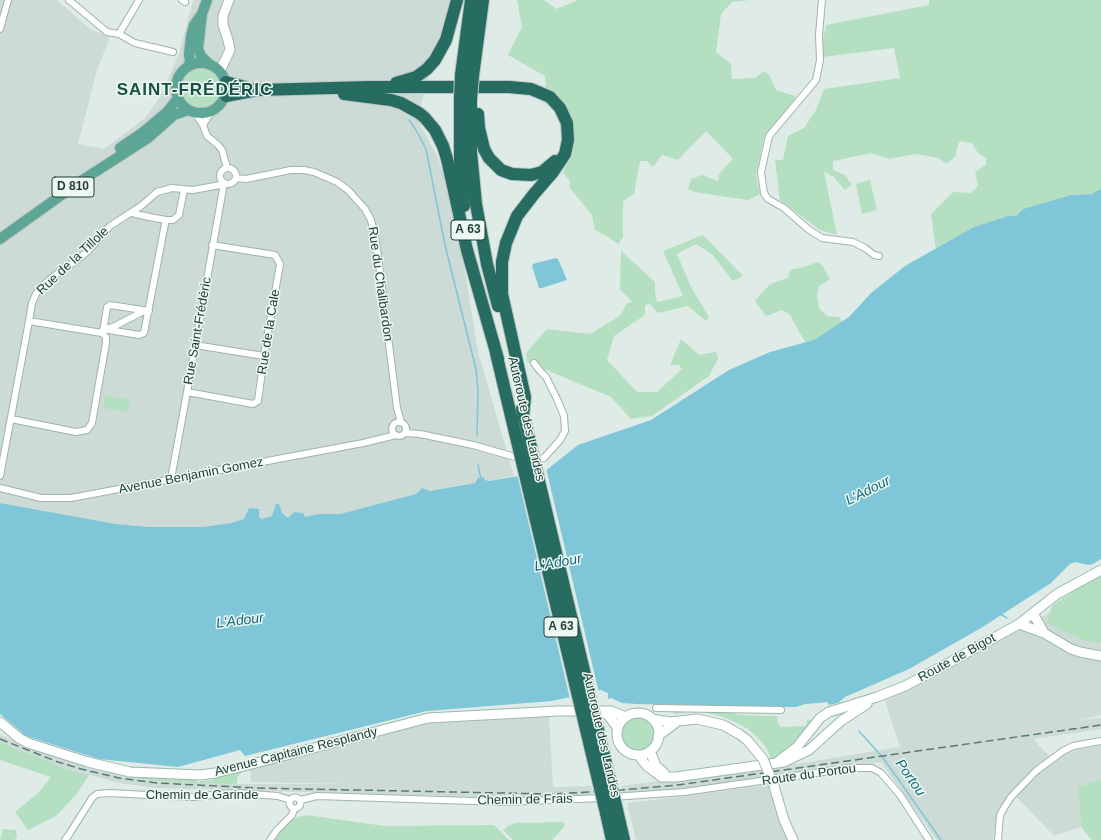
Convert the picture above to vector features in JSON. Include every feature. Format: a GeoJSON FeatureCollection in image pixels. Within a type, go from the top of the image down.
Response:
{"type":"FeatureCollection","features":[{"type":"Feature","properties":{"kind":"highway"},"geometry":{"type":"LineString","coordinates":[[370,87],[409,80],[422,73],[431,65],[439,55],[446,40],[457,0]]}},
{"type":"Feature","properties":{"kind":"highway","name":"Autoroute des Landes"},"geometry":{"type":"LineString","coordinates":[[471,0],[469,99],[471,152],[477,212],[487,264],[523,416],[523,440]]}},
{"type":"Feature","properties":{"kind":"highway","name":"Autoroute des Landes"},"geometry":{"type":"LineString","coordinates":[[470,76],[483,0]]}},
{"type":"Feature","properties":{"kind":"highway"},"geometry":{"type":"LineString","coordinates":[[226,82],[258,90]]}},
{"type":"Feature","properties":{"kind":"highway"},"geometry":{"type":"LineString","coordinates":[[226,96],[258,90],[303,90],[370,87],[509,87],[531,89],[550,97],[560,108],[568,123],[568,140],[565,154],[559,164],[517,216],[509,233],[503,252],[501,272],[502,294],[525,397],[523,416]]}},
{"type":"Feature","properties":{"kind":"highway"},"geometry":{"type":"LineString","coordinates":[[303,90],[391,100],[408,106],[419,113],[435,130],[443,146],[447,159],[468,250],[498,359]]}},
{"type":"Feature","properties":{"kind":"highway"},"geometry":{"type":"LineString","coordinates":[[469,99],[479,128],[484,149],[493,162],[507,172],[518,175],[527,175],[542,172],[554,162],[568,140]]}},
{"type":"Feature","properties":{"kind":"highway","name":"Autoroute des Landes"},"geometry":{"type":"LineString","coordinates":[[469,99],[460,160],[464,204],[471,244],[498,359],[523,440],[612,812],[624,840]]}},
{"type":"Feature","properties":{"kind":"highway","name":"Autoroute des Landes"},"geometry":{"type":"LineString","coordinates":[[612,812],[612,840]]}},
{"type":"Feature","properties":{"kind":"main road"},"geometry":{"type":"LineString","coordinates":[[202,14],[194,25],[189,54],[190,61],[188,67],[180,75],[176,91],[178,98],[192,111],[203,114],[211,112],[217,108],[226,96],[226,82],[214,67],[200,56],[198,49],[202,14],[207,0]]}},
{"type":"Feature","properties":{"kind":"main road"},"geometry":{"type":"LineString","coordinates":[[214,67],[224,60],[230,50],[223,26],[223,16],[229,0]]}},
{"type":"Feature","properties":{"kind":"main road"},"geometry":{"type":"LineString","coordinates":[[188,67],[200,63],[214,67]]}},
{"type":"Feature","properties":{"kind":"main road","name":"D 810"},"geometry":{"type":"LineString","coordinates":[[0,231],[142,133],[167,112],[178,98]]}},
{"type":"Feature","properties":{"kind":"main road","name":"D 810"},"geometry":{"type":"LineString","coordinates":[[0,239],[81,181],[148,138],[174,115],[192,111]]}},
{"type":"Feature","properties":{"kind":"main road","name":"Route de Bigot"},"geometry":{"type":"LineString","coordinates":[[776,762],[797,747],[820,718],[829,712],[877,697],[905,686],[1019,624],[1057,594],[1101,570]]}},
{"type":"Feature","properties":{"kind":"main road"},"geometry":{"type":"LineString","coordinates":[[1033,613],[1044,633]]}},
{"type":"Feature","properties":{"kind":"main road"},"geometry":{"type":"LineString","coordinates":[[1019,624],[1044,633],[1072,649],[1101,656]]}},
{"type":"Feature","properties":{"kind":"main road","name":"Route de Bigot"},"geometry":{"type":"LineString","coordinates":[[668,777],[784,762],[809,750],[841,720],[877,697]]}},
{"type":"Feature","properties":{"kind":"main road","name":"Avenue Capitaine Resplandy"},"geometry":{"type":"LineString","coordinates":[[0,722],[19,738],[28,743],[88,762],[130,772],[200,775],[215,773],[259,762],[428,718],[558,711],[611,710],[626,717]]}},
{"type":"Feature","properties":{"kind":"main road"},"geometry":{"type":"LineString","coordinates":[[601,711],[608,714],[618,728]]}},
{"type":"Feature","properties":{"kind":"main road"},"geometry":{"type":"LineString","coordinates":[[652,719],[658,730],[658,736],[657,741],[650,750],[644,754],[631,754],[621,746],[617,734],[618,728],[622,720],[636,713],[648,716],[652,719],[670,722],[697,719],[722,725],[732,729],[746,740],[763,759],[774,786],[784,820],[793,840]]}},
{"type":"Feature","properties":{"kind":"main road"},"geometry":{"type":"LineString","coordinates":[[658,736],[679,721]]}},
{"type":"Feature","properties":{"kind":"main road"},"geometry":{"type":"LineString","coordinates":[[650,750],[656,766],[668,777]]}},
{"type":"Feature","properties":{"kind":"main road"},"geometry":{"type":"LineString","coordinates":[[638,754],[654,771],[662,777],[668,777]]}},
{"type":"Feature","properties":{"kind":"street"},"geometry":{"type":"LineString","coordinates":[[0,29],[8,0]]}},
{"type":"Feature","properties":{"kind":"street"},"geometry":{"type":"LineString","coordinates":[[69,0],[107,32],[118,34],[135,43],[173,52]]}},
{"type":"Feature","properties":{"kind":"street"},"geometry":{"type":"LineString","coordinates":[[118,34],[139,0]]}},
{"type":"Feature","properties":{"kind":"street"},"geometry":{"type":"LineString","coordinates":[[822,0],[819,35],[820,60],[816,80],[769,136],[760,172],[764,193],[768,198],[784,208],[808,229],[822,238],[853,242],[865,248],[874,255],[879,256]]}},
{"type":"Feature","properties":{"kind":"street"},"geometry":{"type":"LineString","coordinates":[[192,111],[203,124],[207,136],[222,150],[227,168]]}},
{"type":"Feature","properties":{"kind":"street"},"geometry":{"type":"LineString","coordinates":[[203,124],[211,112]]}},
{"type":"Feature","properties":{"kind":"street"},"geometry":{"type":"LineString","coordinates":[[227,168],[234,171],[236,178],[230,184],[222,181],[221,172],[227,168]]}},
{"type":"Feature","properties":{"kind":"street","name":"Rue du Chalibardon"},"geometry":{"type":"LineString","coordinates":[[236,178],[246,179],[292,170],[314,172],[337,182],[348,190],[365,208],[374,229],[376,241],[400,427],[393,433],[396,435]]}},
{"type":"Feature","properties":{"kind":"street","name":"Rue de la Tillole"},"geometry":{"type":"LineString","coordinates":[[0,476],[32,303],[36,294],[42,287],[88,250],[110,226],[141,206],[157,192],[172,188],[193,190],[210,187],[222,181]]}},
{"type":"Feature","properties":{"kind":"street","name":"Rue Saint-Frédéric"},"geometry":{"type":"LineString","coordinates":[[171,479],[222,181]]}},
{"type":"Feature","properties":{"kind":"street"},"geometry":{"type":"LineString","coordinates":[[132,212],[149,217],[173,220],[179,215],[184,190]]}},
{"type":"Feature","properties":{"kind":"street"},"geometry":{"type":"LineString","coordinates":[[29,321],[103,331],[143,334],[149,311],[166,220]]}},
{"type":"Feature","properties":{"kind":"street","name":"Rue de la Cale"},"geometry":{"type":"LineString","coordinates":[[187,392],[253,404],[258,401],[264,356],[280,264],[275,255],[212,245]]}},
{"type":"Feature","properties":{"kind":"street"},"geometry":{"type":"LineString","coordinates":[[11,419],[76,432],[87,430],[92,423],[106,342],[106,337],[103,331],[107,307],[110,305],[149,311]]}},
{"type":"Feature","properties":{"kind":"street"},"geometry":{"type":"LineString","coordinates":[[103,331],[140,313],[149,311]]}},
{"type":"Feature","properties":{"kind":"street"},"geometry":{"type":"LineString","coordinates":[[195,345],[264,356]]}},
{"type":"Feature","properties":{"kind":"street"},"geometry":{"type":"LineString","coordinates":[[381,440],[400,427],[420,434],[473,445],[511,457],[535,461],[544,458],[560,440],[565,431],[564,416],[546,377],[534,363]]}},
{"type":"Feature","properties":{"kind":"street","name":"Avenue Benjamin Gomez"},"geometry":{"type":"LineString","coordinates":[[0,488],[41,498],[71,498],[381,440],[396,435],[399,436],[400,427]]}},
{"type":"Feature","properties":{"kind":"street"},"geometry":{"type":"LineString","coordinates":[[656,708],[781,710]]}},
{"type":"Feature","properties":{"kind":"street"},"geometry":{"type":"LineString","coordinates":[[998,840],[1000,815],[1011,797],[1036,771],[1062,751],[1073,746],[1101,741]]}},
{"type":"Feature","properties":{"kind":"street","name":"Route du Portou"},"geometry":{"type":"LineString","coordinates":[[750,783],[850,768],[872,768],[881,772],[900,795],[929,840]]}},
{"type":"Feature","properties":{"kind":"street","name":"Chemin de Frais"},"geometry":{"type":"LineString","coordinates":[[290,800],[296,798],[300,800],[317,796],[503,802],[546,801],[684,792],[750,783]]}},
{"type":"Feature","properties":{"kind":"street","name":"Chemin de Garinde"},"geometry":{"type":"LineString","coordinates":[[64,840],[92,798],[97,794],[110,793],[198,797],[238,793],[278,796],[290,800]]}},
{"type":"Feature","properties":{"kind":"street"},"geometry":{"type":"LineString","coordinates":[[290,800],[290,806],[294,809]]}},
{"type":"Feature","properties":{"kind":"street"},"geometry":{"type":"LineString","coordinates":[[270,840],[277,830],[292,815],[294,809],[300,806],[300,800]]}},
{"type":"Feature","properties":{"kind":"shaded area"},"geometry":{"type":"Polygon","coordinates":[[[0,0],[57,0],[91,30],[110,37],[96,73],[78,144],[104,149],[145,118],[160,97],[179,54],[193,0],[450,0],[417,119],[438,158],[455,208],[478,352],[514,476],[430,491],[422,488],[416,494],[340,514],[318,514],[305,517],[292,516],[288,518],[282,513],[279,505],[277,504],[272,516],[265,519],[244,519],[231,523],[203,527],[149,527],[116,524],[0,503],[0,0]]]}},
{"type":"Feature","properties":{"kind":"shaded area"},"geometry":{"type":"Polygon","coordinates":[[[1101,579],[1101,715],[1079,720],[1101,718],[1101,729],[1033,739],[1049,756],[1101,745],[1101,779],[1078,787],[1081,827],[1054,836],[1013,793],[998,810],[993,840],[937,840],[881,762],[775,776],[772,768],[900,747],[885,701],[1009,634],[1023,630],[1101,579]]]}},
{"type":"Feature","properties":{"kind":"shaded area"},"geometry":{"type":"Polygon","coordinates":[[[549,717],[553,787],[591,786],[593,796],[523,798],[156,788],[119,783],[67,769],[0,742],[0,735],[59,758],[100,771],[170,781],[237,784],[356,784],[251,782],[250,769],[425,723],[549,717]]]}},
{"type":"Feature","properties":{"kind":"shaded area"},"geometry":{"type":"Polygon","coordinates":[[[762,768],[766,777],[677,789],[623,794],[621,786],[762,768]]]}},
{"type":"Feature","properties":{"kind":"shaded area"},"geometry":{"type":"Polygon","coordinates":[[[772,784],[794,840],[636,840],[627,803],[772,784]]]}},
{"type":"Feature","properties":{"kind":"green space"},"geometry":{"type":"Polygon","coordinates":[[[517,0],[544,0],[556,9],[578,0],[750,0],[732,2],[721,14],[716,52],[731,64],[732,79],[755,78],[764,71],[770,76],[776,90],[795,96],[794,101],[764,138],[756,174],[760,194],[748,200],[694,192],[688,189],[691,179],[702,175],[718,181],[719,174],[733,159],[706,131],[678,160],[662,155],[653,167],[647,161],[640,161],[634,194],[623,201],[623,237],[618,244],[595,230],[592,215],[569,187],[570,181],[563,173],[572,150],[574,129],[567,107],[546,88],[545,76],[508,55],[522,27],[517,0]]]}},
{"type":"Feature","properties":{"kind":"green space"},"geometry":{"type":"Polygon","coordinates":[[[929,0],[1101,0],[1101,189],[1091,194],[1071,195],[1023,209],[1016,216],[1008,216],[974,227],[936,250],[931,214],[953,192],[970,193],[978,186],[975,172],[986,165],[986,158],[978,153],[972,143],[959,141],[955,157],[947,164],[938,158],[916,154],[889,159],[871,153],[833,161],[833,170],[845,175],[852,185],[845,190],[834,177],[824,172],[837,235],[820,230],[780,200],[775,160],[783,160],[788,136],[804,128],[816,110],[824,89],[900,78],[894,48],[823,57],[822,46],[826,25],[929,5],[929,0]]]}},
{"type":"Feature","properties":{"kind":"green space"},"geometry":{"type":"Polygon","coordinates":[[[197,69],[205,69],[215,74],[219,81],[219,95],[215,102],[205,107],[197,107],[187,102],[185,99],[182,92],[182,84],[187,74],[190,72],[197,69]]]}},
{"type":"Feature","properties":{"kind":"green space"},"geometry":{"type":"Polygon","coordinates":[[[870,180],[877,210],[862,214],[856,184],[870,180]]]}},
{"type":"Feature","properties":{"kind":"green space"},"geometry":{"type":"Polygon","coordinates":[[[703,235],[743,276],[733,281],[712,254],[696,244],[677,254],[691,287],[709,317],[706,321],[688,306],[658,313],[649,303],[645,306],[645,315],[614,336],[607,360],[637,392],[657,392],[682,369],[679,365],[670,365],[681,339],[699,355],[716,352],[718,359],[709,376],[652,416],[631,419],[611,397],[527,362],[526,353],[547,329],[590,334],[620,316],[627,303],[632,302],[620,289],[621,251],[655,282],[657,302],[683,296],[663,251],[703,235]]]}},
{"type":"Feature","properties":{"kind":"green space"},"geometry":{"type":"Polygon","coordinates":[[[818,262],[822,265],[830,279],[819,286],[817,294],[819,308],[827,316],[839,317],[842,322],[814,340],[805,342],[790,315],[782,310],[766,316],[755,301],[770,284],[788,278],[790,271],[793,269],[818,262]]]}},
{"type":"Feature","properties":{"kind":"green space"},"geometry":{"type":"Polygon","coordinates":[[[105,396],[130,400],[128,412],[103,408],[105,396]]]}},
{"type":"Feature","properties":{"kind":"green space"},"geometry":{"type":"Polygon","coordinates":[[[1100,576],[1101,643],[1083,640],[1047,623],[1053,605],[1075,590],[1100,576]]]}},
{"type":"Feature","properties":{"kind":"green space"},"geometry":{"type":"Polygon","coordinates":[[[674,710],[734,713],[738,715],[777,716],[778,725],[781,727],[806,726],[807,720],[813,720],[795,746],[772,761],[767,749],[759,739],[748,729],[735,722],[720,716],[703,712],[674,714],[674,710]]]}},
{"type":"Feature","properties":{"kind":"green space"},"geometry":{"type":"Polygon","coordinates":[[[635,718],[641,718],[651,725],[654,734],[653,740],[647,747],[641,750],[635,750],[625,743],[622,737],[622,731],[629,721],[635,718]]]}},
{"type":"Feature","properties":{"kind":"green space"},"geometry":{"type":"Polygon","coordinates":[[[0,742],[67,769],[89,775],[76,795],[56,816],[28,830],[15,812],[38,793],[51,777],[0,760],[0,742]]]}},
{"type":"Feature","properties":{"kind":"green space"},"geometry":{"type":"Polygon","coordinates":[[[100,768],[197,778],[197,783],[152,780],[100,771],[100,768]]]}},
{"type":"Feature","properties":{"kind":"green space"},"geometry":{"type":"Polygon","coordinates":[[[233,772],[242,772],[237,778],[237,784],[199,783],[201,781],[214,780],[216,776],[233,772]]]}},
{"type":"Feature","properties":{"kind":"green space"},"geometry":{"type":"Polygon","coordinates":[[[1101,779],[1101,840],[1092,840],[1081,827],[1078,787],[1101,779]]]}},
{"type":"Feature","properties":{"kind":"green space"},"geometry":{"type":"Polygon","coordinates":[[[306,815],[385,826],[494,825],[509,840],[272,840],[290,820],[306,815]]]}},
{"type":"Feature","properties":{"kind":"green space"},"geometry":{"type":"Polygon","coordinates":[[[563,822],[565,826],[552,840],[513,840],[503,830],[515,823],[563,822]]]}},
{"type":"Feature","properties":{"kind":"green space"},"geometry":{"type":"Polygon","coordinates":[[[3,829],[16,830],[17,838],[14,840],[0,840],[3,829]]]}},
{"type":"Feature","properties":{"kind":"water","name":"L'Adour"},"geometry":{"type":"Polygon","coordinates":[[[1101,189],[1101,559],[1088,565],[1075,562],[1070,564],[1051,583],[981,628],[909,669],[845,697],[838,703],[829,705],[827,702],[805,704],[796,707],[637,704],[622,703],[611,698],[608,699],[608,693],[601,690],[552,701],[427,711],[245,756],[240,750],[178,767],[99,759],[26,736],[0,714],[0,503],[116,524],[149,527],[203,527],[231,523],[244,519],[249,508],[259,509],[259,517],[262,519],[272,516],[276,504],[279,504],[282,513],[288,518],[294,512],[303,513],[305,517],[318,514],[340,514],[416,494],[422,488],[430,491],[475,483],[478,478],[483,477],[485,480],[489,481],[544,472],[578,445],[651,420],[729,370],[770,352],[814,340],[849,317],[871,293],[905,266],[974,227],[1008,216],[1016,216],[1023,209],[1071,195],[1091,194],[1101,189]]]}},
{"type":"Feature","properties":{"kind":"water"},"geometry":{"type":"Polygon","coordinates":[[[556,258],[558,259],[567,280],[539,288],[532,266],[533,264],[556,258]]]}},
{"type":"Feature","properties":{"kind":"pier"},"geometry":{"type":"Polygon","coordinates":[[[546,468],[599,693],[570,699],[517,474],[546,468]]]}},
{"type":"Feature","properties":{"kind":"waterway"},"geometry":{"type":"LineString","coordinates":[[409,120],[426,149],[445,245],[476,369],[478,390],[477,436]]}},
{"type":"Feature","properties":{"kind":"waterway"},"geometry":{"type":"LineString","coordinates":[[478,465],[481,479]]}},
{"type":"Feature","properties":{"kind":"waterway"},"geometry":{"type":"LineString","coordinates":[[1000,614],[1007,618]]}},
{"type":"Feature","properties":{"kind":"waterway","name":"Portou"},"geometry":{"type":"LineString","coordinates":[[859,731],[884,759],[941,840]]}},
{"type":"Feature","properties":{"kind":"railway"},"geometry":{"type":"LineString","coordinates":[[0,739],[58,762],[81,769],[119,778],[157,783],[257,788],[551,794],[678,785],[1101,725]]}},
{"type":"Feature","properties":{"kind":"district","name":"SAINT-FRÉDÉRIC"},"geometry":{"type":"Point","coordinates":[195,90]}}]}
